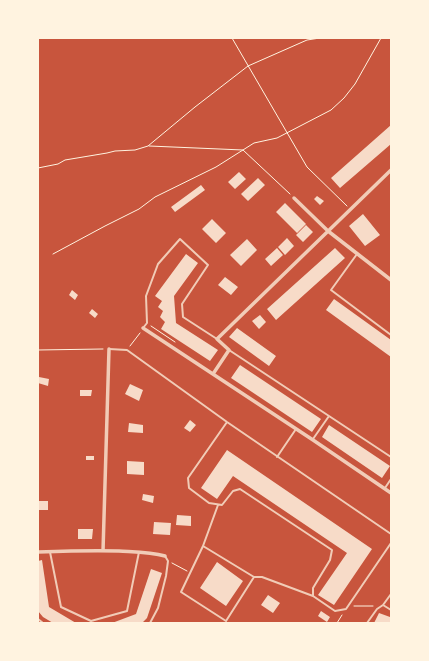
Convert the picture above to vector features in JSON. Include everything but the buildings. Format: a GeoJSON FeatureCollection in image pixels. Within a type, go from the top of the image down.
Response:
{"type":"FeatureCollection","features":[{"type":"Feature","properties":{"kind":"street"},"geometry":{"type":"LineString","coordinates":[[213,374],[229,350],[217,339],[391,170]]}},
{"type":"Feature","properties":{"kind":"street"},"geometry":{"type":"LineString","coordinates":[[294,198],[328,230],[391,280]]}},
{"type":"Feature","properties":{"kind":"street"},"geometry":{"type":"LineString","coordinates":[[143,328],[391,493]]}},
{"type":"Feature","properties":{"kind":"street"},"geometry":{"type":"LineString","coordinates":[[103,551],[110,349]]}},
{"type":"Feature","properties":{"kind":"street"},"geometry":{"type":"LineString","coordinates":[[38,552],[139,552],[165,556]]}},
{"type":"Feature","properties":{"kind":"lane"},"geometry":{"type":"LineString","coordinates":[[143,328],[147,323],[146,296],[158,264],[180,239],[208,265],[182,304],[183,317],[217,339]]}},
{"type":"Feature","properties":{"kind":"lane"},"geometry":{"type":"LineString","coordinates":[[357,254],[331,290],[391,335]]}},
{"type":"Feature","properties":{"kind":"lane"},"geometry":{"type":"LineString","coordinates":[[110,349],[127,350],[226,422],[391,534]]}},
{"type":"Feature","properties":{"kind":"lane"},"geometry":{"type":"LineString","coordinates":[[229,350],[391,457]]}},
{"type":"Feature","properties":{"kind":"lane"},"geometry":{"type":"LineString","coordinates":[[313,440],[329,416]]}},
{"type":"Feature","properties":{"kind":"lane"},"geometry":{"type":"LineString","coordinates":[[226,422],[188,478],[189,488],[209,503],[218,505],[222,505],[233,491],[240,489],[332,550],[330,560],[313,588],[313,596]]}},
{"type":"Feature","properties":{"kind":"lane"},"geometry":{"type":"LineString","coordinates":[[277,457],[296,429]]}},
{"type":"Feature","properties":{"kind":"lane"},"geometry":{"type":"LineString","coordinates":[[385,489],[391,479]]}},
{"type":"Feature","properties":{"kind":"lane"},"geometry":{"type":"LineString","coordinates":[[218,505],[204,546],[181,592],[226,621],[254,577]]}},
{"type":"Feature","properties":{"kind":"lane"},"geometry":{"type":"LineString","coordinates":[[204,546],[254,577],[262,577],[313,596],[335,610],[346,609],[391,543]]}},
{"type":"Feature","properties":{"kind":"lane"},"geometry":{"type":"LineString","coordinates":[[50,552],[61,607],[91,621],[127,611],[139,552]]}},
{"type":"Feature","properties":{"kind":"lane"},"geometry":{"type":"LineString","coordinates":[[150,623],[158,608],[166,576],[168,561],[165,556]]}},
{"type":"Feature","properties":{"kind":"lane"},"geometry":{"type":"LineString","coordinates":[[367,623],[391,594]]}},
{"type":"Feature","properties":{"kind":"lane"},"geometry":{"type":"LineString","coordinates":[[383,605],[391,610]]}},
{"type":"Feature","properties":{"kind":"lane"},"geometry":{"type":"LineString","coordinates":[[38,619],[43,623]]}},
{"type":"Feature","properties":{"kind":"path"},"geometry":{"type":"LineString","coordinates":[[232,38],[288,132],[307,168],[350,209]]}},
{"type":"Feature","properties":{"kind":"path"},"geometry":{"type":"LineString","coordinates":[[148,146],[248,66],[307,40],[320,38]]}},
{"type":"Feature","properties":{"kind":"path"},"geometry":{"type":"LineString","coordinates":[[53,254],[139,209],[155,198],[216,167],[254,143],[277,138],[331,110],[344,98],[355,84],[381,38]]}},
{"type":"Feature","properties":{"kind":"path"},"geometry":{"type":"LineString","coordinates":[[38,168],[58,164],[65,160],[115,151],[135,150],[148,146],[243,150],[294,198]]}},
{"type":"Feature","properties":{"kind":"path"},"geometry":{"type":"LineString","coordinates":[[127,350],[143,328]]}},
{"type":"Feature","properties":{"kind":"path"},"geometry":{"type":"LineString","coordinates":[[38,350],[110,349]]}},
{"type":"Feature","properties":{"kind":"path"},"geometry":{"type":"LineString","coordinates":[[168,561],[191,573]]}},
{"type":"Feature","properties":{"kind":"path"},"geometry":{"type":"LineString","coordinates":[[348,606],[383,605]]}},
{"type":"Feature","properties":{"kind":"path"},"geometry":{"type":"LineString","coordinates":[[337,623],[346,609]]}}]}
